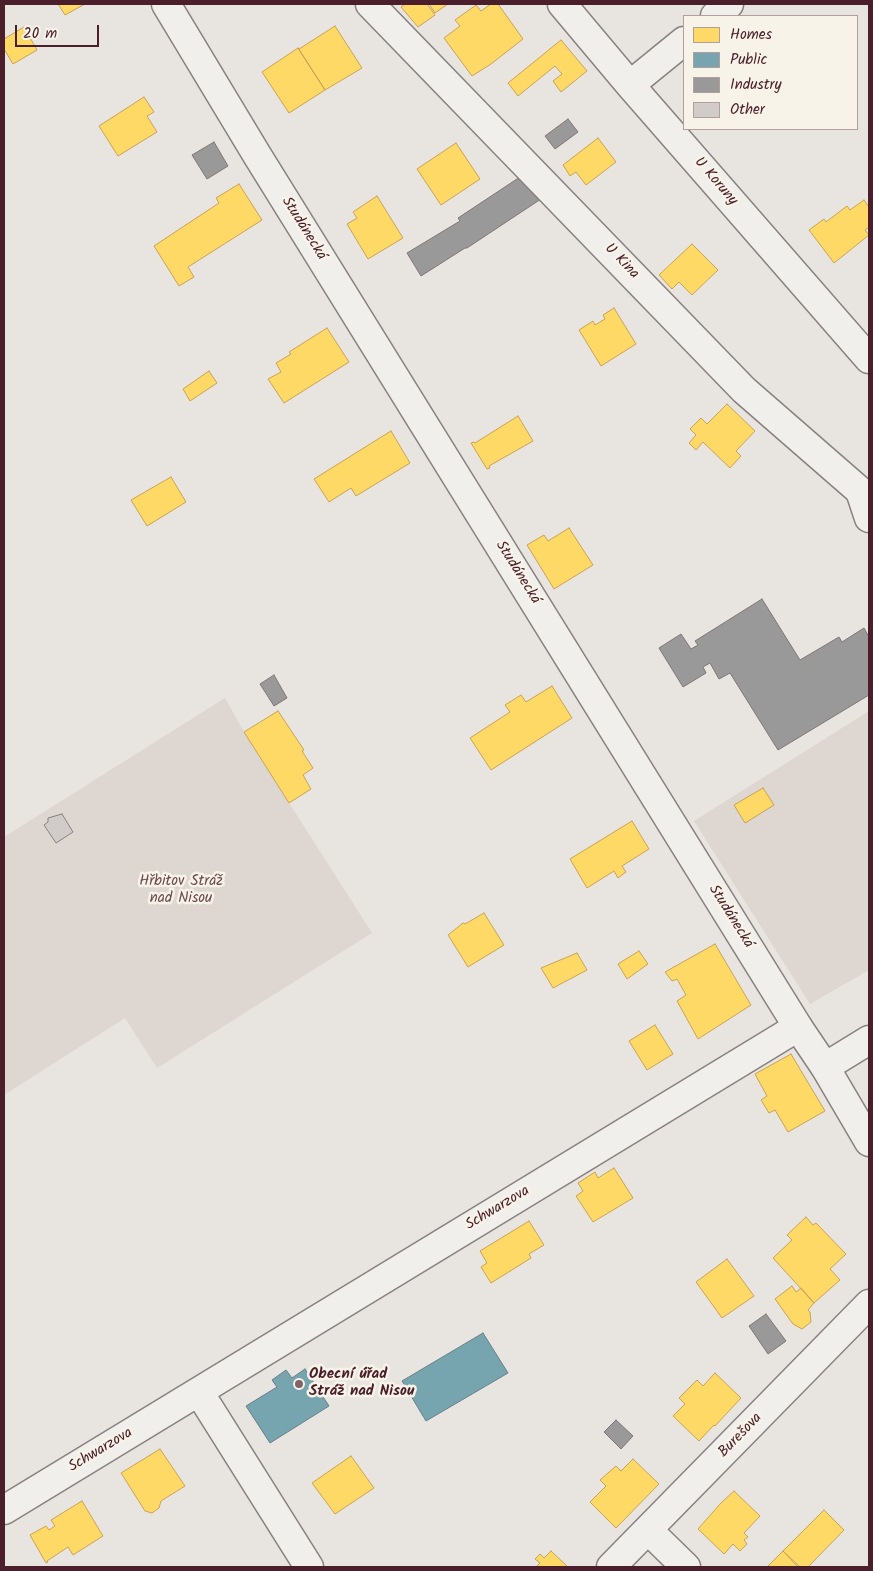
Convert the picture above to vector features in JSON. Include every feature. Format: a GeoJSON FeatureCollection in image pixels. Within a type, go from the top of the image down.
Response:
{"type":"FeatureCollection","features":[{"type":"Feature","properties":{"kind":"street","name":"Studánecká"},"geometry":{"type":"LineString","coordinates":[[166,4],[263,164],[798,1027],[825,1066],[869,1142]]}},
{"type":"Feature","properties":{"kind":"street","name":"U Kina"},"geometry":{"type":"LineString","coordinates":[[370,4],[744,390],[865,489],[869,518]]}},
{"type":"Feature","properties":{"kind":"street","name":"U Koruny"},"geometry":{"type":"LineString","coordinates":[[562,4],[630,85],[869,359]]}},
{"type":"Feature","properties":{"kind":"street"},"geometry":{"type":"LineString","coordinates":[[716,15],[729,4]]}},
{"type":"Feature","properties":{"kind":"street"},"geometry":{"type":"LineString","coordinates":[[630,85],[683,42]]}},
{"type":"Feature","properties":{"kind":"street","name":"Schwarzova"},"geometry":{"type":"LineString","coordinates":[[4,1510],[798,1027]]}},
{"type":"Feature","properties":{"kind":"street"},"geometry":{"type":"LineString","coordinates":[[825,1066],[869,1040]]}},
{"type":"Feature","properties":{"kind":"street","name":"Burešova"},"geometry":{"type":"LineString","coordinates":[[611,1567],[869,1304]]}},
{"type":"Feature","properties":{"kind":"street"},"geometry":{"type":"LineString","coordinates":[[199,1392],[309,1567]]}},
{"type":"Feature","properties":{"kind":"street"},"geometry":{"type":"LineString","coordinates":[[648,1530],[686,1567]]}},
{"type":"Feature","properties":{"kind":"green space","name":"Hřbitov Stráž nad Nisou"},"geometry":{"type":"Polygon","coordinates":[[[225,698],[244,732],[372,933],[157,1068],[125,1018],[4,1095],[4,837],[225,698]]]}},
{"type":"Feature","properties":{"kind":"green space"},"geometry":{"type":"Polygon","coordinates":[[[869,711],[869,970],[810,1004],[694,821],[869,711]]]}},
{"type":"Feature","properties":{"kind":"building: Homes"},"geometry":{"type":"Polygon","coordinates":[[[58,4],[85,4],[65,15],[58,4]]]}},
{"type":"Feature","properties":{"kind":"building: Homes"},"geometry":{"type":"Polygon","coordinates":[[[405,4],[427,4],[435,15],[418,27],[401,7],[405,4]]]}},
{"type":"Feature","properties":{"kind":"building: Homes"},"geometry":{"type":"Polygon","coordinates":[[[429,4],[448,4],[435,13],[429,4]]]}},
{"type":"Feature","properties":{"kind":"building: Homes"},"geometry":{"type":"Polygon","coordinates":[[[491,4],[498,4],[523,39],[472,76],[444,38],[460,26],[455,20],[476,5],[481,11],[491,4]]]}},
{"type":"Feature","properties":{"kind":"building: Homes"},"geometry":{"type":"Polygon","coordinates":[[[335,26],[362,68],[325,90],[298,48],[335,26]]]}},
{"type":"Feature","properties":{"kind":"building: Homes"},"geometry":{"type":"Polygon","coordinates":[[[24,27],[37,50],[13,64],[4,49],[4,39],[24,27]]]}},
{"type":"Feature","properties":{"kind":"building: Homes"},"geometry":{"type":"Polygon","coordinates":[[[561,40],[587,71],[561,92],[553,81],[562,74],[555,66],[518,96],[508,83],[561,40]]]}},
{"type":"Feature","properties":{"kind":"building: Homes"},"geometry":{"type":"Polygon","coordinates":[[[298,48],[325,90],[289,113],[262,72],[298,48]]]}},
{"type":"Feature","properties":{"kind":"building: Homes"},"geometry":{"type":"Polygon","coordinates":[[[144,97],[154,112],[147,116],[157,132],[118,156],[99,126],[144,97]]]}},
{"type":"Feature","properties":{"kind":"building: Homes"},"geometry":{"type":"Polygon","coordinates":[[[598,138],[616,162],[586,185],[576,172],[570,176],[563,165],[598,138]]]}},
{"type":"Feature","properties":{"kind":"building: Homes"},"geometry":{"type":"Polygon","coordinates":[[[456,143],[480,179],[441,205],[417,169],[456,143]]]}},
{"type":"Feature","properties":{"kind":"building: Homes"},"geometry":{"type":"Polygon","coordinates":[[[239,184],[262,220],[188,267],[194,277],[179,286],[154,246],[219,203],[216,198],[239,184]]]}},
{"type":"Feature","properties":{"kind":"building: Homes"},"geometry":{"type":"Polygon","coordinates":[[[377,196],[403,238],[368,259],[347,224],[357,218],[353,212],[377,196]]]}},
{"type":"Feature","properties":{"kind":"building: Homes"},"geometry":{"type":"Polygon","coordinates":[[[864,200],[869,207],[869,227],[865,230],[869,235],[834,263],[809,230],[824,219],[826,222],[847,206],[850,210],[864,200]]]}},
{"type":"Feature","properties":{"kind":"building: Homes"},"geometry":{"type":"Polygon","coordinates":[[[692,244],[718,270],[692,295],[679,282],[672,289],[659,275],[692,244]]]}},
{"type":"Feature","properties":{"kind":"building: Homes"},"geometry":{"type":"Polygon","coordinates":[[[614,308],[636,344],[601,366],[579,330],[593,321],[595,325],[605,319],[603,315],[614,308]]]}},
{"type":"Feature","properties":{"kind":"building: Homes"},"geometry":{"type":"Polygon","coordinates":[[[327,328],[349,362],[284,403],[268,379],[281,372],[276,363],[291,354],[289,352],[327,328]]]}},
{"type":"Feature","properties":{"kind":"building: Homes"},"geometry":{"type":"Polygon","coordinates":[[[209,371],[217,383],[190,401],[183,389],[209,371]]]}},
{"type":"Feature","properties":{"kind":"building: Homes"},"geometry":{"type":"Polygon","coordinates":[[[727,404],[755,431],[736,451],[741,456],[730,468],[703,442],[696,450],[689,443],[696,435],[690,429],[701,418],[707,424],[727,404]]]}},
{"type":"Feature","properties":{"kind":"building: Homes"},"geometry":{"type":"Polygon","coordinates":[[[518,416],[533,441],[489,466],[490,468],[487,469],[471,443],[475,443],[518,416]]]}},
{"type":"Feature","properties":{"kind":"building: Homes"},"geometry":{"type":"Polygon","coordinates":[[[391,431],[410,463],[356,496],[351,488],[329,502],[314,479],[391,431]]]}},
{"type":"Feature","properties":{"kind":"building: Homes"},"geometry":{"type":"Polygon","coordinates":[[[171,477],[186,502],[147,526],[131,500],[171,477]]]}},
{"type":"Feature","properties":{"kind":"building: Homes"},"geometry":{"type":"Polygon","coordinates":[[[569,528],[593,565],[554,589],[527,545],[544,535],[548,541],[569,528]]]}},
{"type":"Feature","properties":{"kind":"building: Homes"},"geometry":{"type":"Polygon","coordinates":[[[552,686],[572,718],[491,770],[470,738],[510,712],[505,705],[521,695],[526,702],[552,686]]]}},
{"type":"Feature","properties":{"kind":"building: Homes"},"geometry":{"type":"Polygon","coordinates":[[[278,711],[304,750],[302,751],[313,768],[303,775],[311,789],[289,803],[244,732],[278,711]]]}},
{"type":"Feature","properties":{"kind":"building: Homes"},"geometry":{"type":"Polygon","coordinates":[[[763,788],[774,805],[745,823],[734,805],[763,788]]]}},
{"type":"Feature","properties":{"kind":"building: Homes"},"geometry":{"type":"Polygon","coordinates":[[[632,821],[649,849],[622,866],[626,872],[618,878],[614,871],[587,888],[570,859],[632,821]]]}},
{"type":"Feature","properties":{"kind":"building: Homes"},"geometry":{"type":"Polygon","coordinates":[[[484,913],[504,945],[468,967],[448,935],[463,923],[465,924],[484,913]]]}},
{"type":"Feature","properties":{"kind":"building: Homes"},"geometry":{"type":"Polygon","coordinates":[[[715,944],[751,1005],[698,1039],[677,1001],[686,995],[677,979],[672,981],[665,972],[715,944]]]}},
{"type":"Feature","properties":{"kind":"building: Homes"},"geometry":{"type":"Polygon","coordinates":[[[639,951],[648,964],[627,979],[618,964],[639,951]]]}},
{"type":"Feature","properties":{"kind":"building: Homes"},"geometry":{"type":"Polygon","coordinates":[[[577,953],[587,970],[553,988],[541,968],[577,953]]]}},
{"type":"Feature","properties":{"kind":"building: Homes"},"geometry":{"type":"Polygon","coordinates":[[[655,1025],[673,1054],[647,1070],[629,1041],[655,1025]]]}},
{"type":"Feature","properties":{"kind":"building: Homes"},"geometry":{"type":"Polygon","coordinates":[[[791,1054],[825,1111],[788,1132],[775,1110],[769,1113],[761,1100],[767,1096],[755,1074],[791,1054]]]}},
{"type":"Feature","properties":{"kind":"building: Homes"},"geometry":{"type":"Polygon","coordinates":[[[614,1168],[633,1198],[593,1222],[576,1196],[583,1191],[578,1183],[595,1172],[598,1178],[614,1168]]]}},
{"type":"Feature","properties":{"kind":"building: Homes"},"geometry":{"type":"Polygon","coordinates":[[[806,1217],[813,1225],[816,1223],[846,1254],[830,1269],[840,1280],[814,1303],[773,1258],[792,1240],[787,1235],[806,1217]]]}},
{"type":"Feature","properties":{"kind":"building: Homes"},"geometry":{"type":"Polygon","coordinates":[[[529,1221],[544,1245],[529,1254],[531,1258],[491,1283],[481,1267],[487,1263],[480,1251],[529,1221]]]}},
{"type":"Feature","properties":{"kind":"building: Homes"},"geometry":{"type":"Polygon","coordinates":[[[727,1259],[754,1296],[722,1318],[696,1282],[727,1259]]]}},
{"type":"Feature","properties":{"kind":"building: Homes"},"geometry":{"type":"Polygon","coordinates":[[[792,1286],[796,1292],[801,1288],[814,1303],[808,1310],[811,1322],[802,1329],[793,1324],[775,1299],[792,1286]]]}},
{"type":"Feature","properties":{"kind":"building: Homes"},"geometry":{"type":"Polygon","coordinates":[[[715,1373],[741,1398],[699,1441],[673,1416],[685,1404],[679,1398],[697,1380],[703,1386],[715,1373]]]}},
{"type":"Feature","properties":{"kind":"building: Homes"},"geometry":{"type":"Polygon","coordinates":[[[160,1449],[185,1486],[161,1501],[159,1508],[152,1513],[145,1511],[121,1473],[160,1449]]]}},
{"type":"Feature","properties":{"kind":"building: Homes"},"geometry":{"type":"Polygon","coordinates":[[[351,1456],[374,1488],[335,1514],[312,1483],[351,1456]]]}},
{"type":"Feature","properties":{"kind":"building: Homes"},"geometry":{"type":"Polygon","coordinates":[[[633,1459],[659,1484],[616,1528],[590,1502],[606,1486],[600,1480],[616,1466],[621,1471],[633,1459]]]}},
{"type":"Feature","properties":{"kind":"building: Homes"},"geometry":{"type":"Polygon","coordinates":[[[734,1491],[760,1516],[744,1533],[748,1537],[744,1540],[747,1544],[740,1551],[733,1544],[724,1554],[698,1529],[734,1491]]]}},
{"type":"Feature","properties":{"kind":"building: Homes"},"geometry":{"type":"Polygon","coordinates":[[[82,1501],[103,1536],[73,1555],[68,1547],[46,1563],[30,1535],[46,1526],[49,1530],[55,1526],[51,1520],[82,1501]]]}},
{"type":"Feature","properties":{"kind":"building: Homes"},"geometry":{"type":"Polygon","coordinates":[[[824,1510],[844,1530],[808,1567],[800,1567],[783,1551],[824,1510]]]}},
{"type":"Feature","properties":{"kind":"building: Homes"},"geometry":{"type":"Polygon","coordinates":[[[551,1551],[568,1567],[536,1567],[540,1563],[535,1559],[540,1554],[544,1558],[551,1551]]]}},
{"type":"Feature","properties":{"kind":"building: Homes"},"geometry":{"type":"Polygon","coordinates":[[[783,1551],[798,1567],[767,1567],[783,1551]]]}},
{"type":"Feature","properties":{"kind":"building: Public"},"geometry":{"type":"Polygon","coordinates":[[[483,1333],[508,1373],[426,1421],[402,1381],[483,1333]]]}},
{"type":"Feature","properties":{"kind":"building: Public"},"geometry":{"type":"Polygon","coordinates":[[[305,1369],[329,1406],[270,1443],[246,1406],[277,1387],[272,1380],[286,1370],[292,1378],[305,1369]]]}},
{"type":"Feature","properties":{"kind":"building: Industry"},"geometry":{"type":"Polygon","coordinates":[[[568,119],[578,132],[555,149],[545,136],[568,119]]]}},
{"type":"Feature","properties":{"kind":"building: Industry"},"geometry":{"type":"Polygon","coordinates":[[[214,142],[228,166],[207,179],[192,155],[214,142]]]}},
{"type":"Feature","properties":{"kind":"building: Industry"},"geometry":{"type":"Polygon","coordinates":[[[520,177],[541,199],[421,276],[407,253],[460,221],[458,218],[520,177]]]}},
{"type":"Feature","properties":{"kind":"building: Industry"},"geometry":{"type":"Polygon","coordinates":[[[762,599],[800,660],[839,637],[842,642],[864,628],[869,637],[869,695],[778,750],[730,673],[719,679],[710,663],[703,667],[706,673],[683,687],[659,648],[681,634],[691,649],[698,645],[695,641],[762,599]]]}},
{"type":"Feature","properties":{"kind":"building: Industry"},"geometry":{"type":"Polygon","coordinates":[[[274,675],[287,698],[274,706],[260,684],[274,675]]]}},
{"type":"Feature","properties":{"kind":"building: Industry"},"geometry":{"type":"Polygon","coordinates":[[[766,1314],[786,1341],[768,1354],[749,1326],[766,1314]]]}},
{"type":"Feature","properties":{"kind":"building: Industry"},"geometry":{"type":"Polygon","coordinates":[[[616,1420],[633,1436],[621,1449],[604,1432],[616,1420]]]}},
{"type":"Feature","properties":{"kind":"building: Other"},"geometry":{"type":"Polygon","coordinates":[[[62,814],[73,832],[56,843],[44,825],[48,822],[48,818],[62,814]]]}},
{"type":"Feature","properties":{"kind":"place","name":"Obecní úřad Stráž nad Nisou"},"geometry":{"type":"Point","coordinates":[299,1384]}}]}
